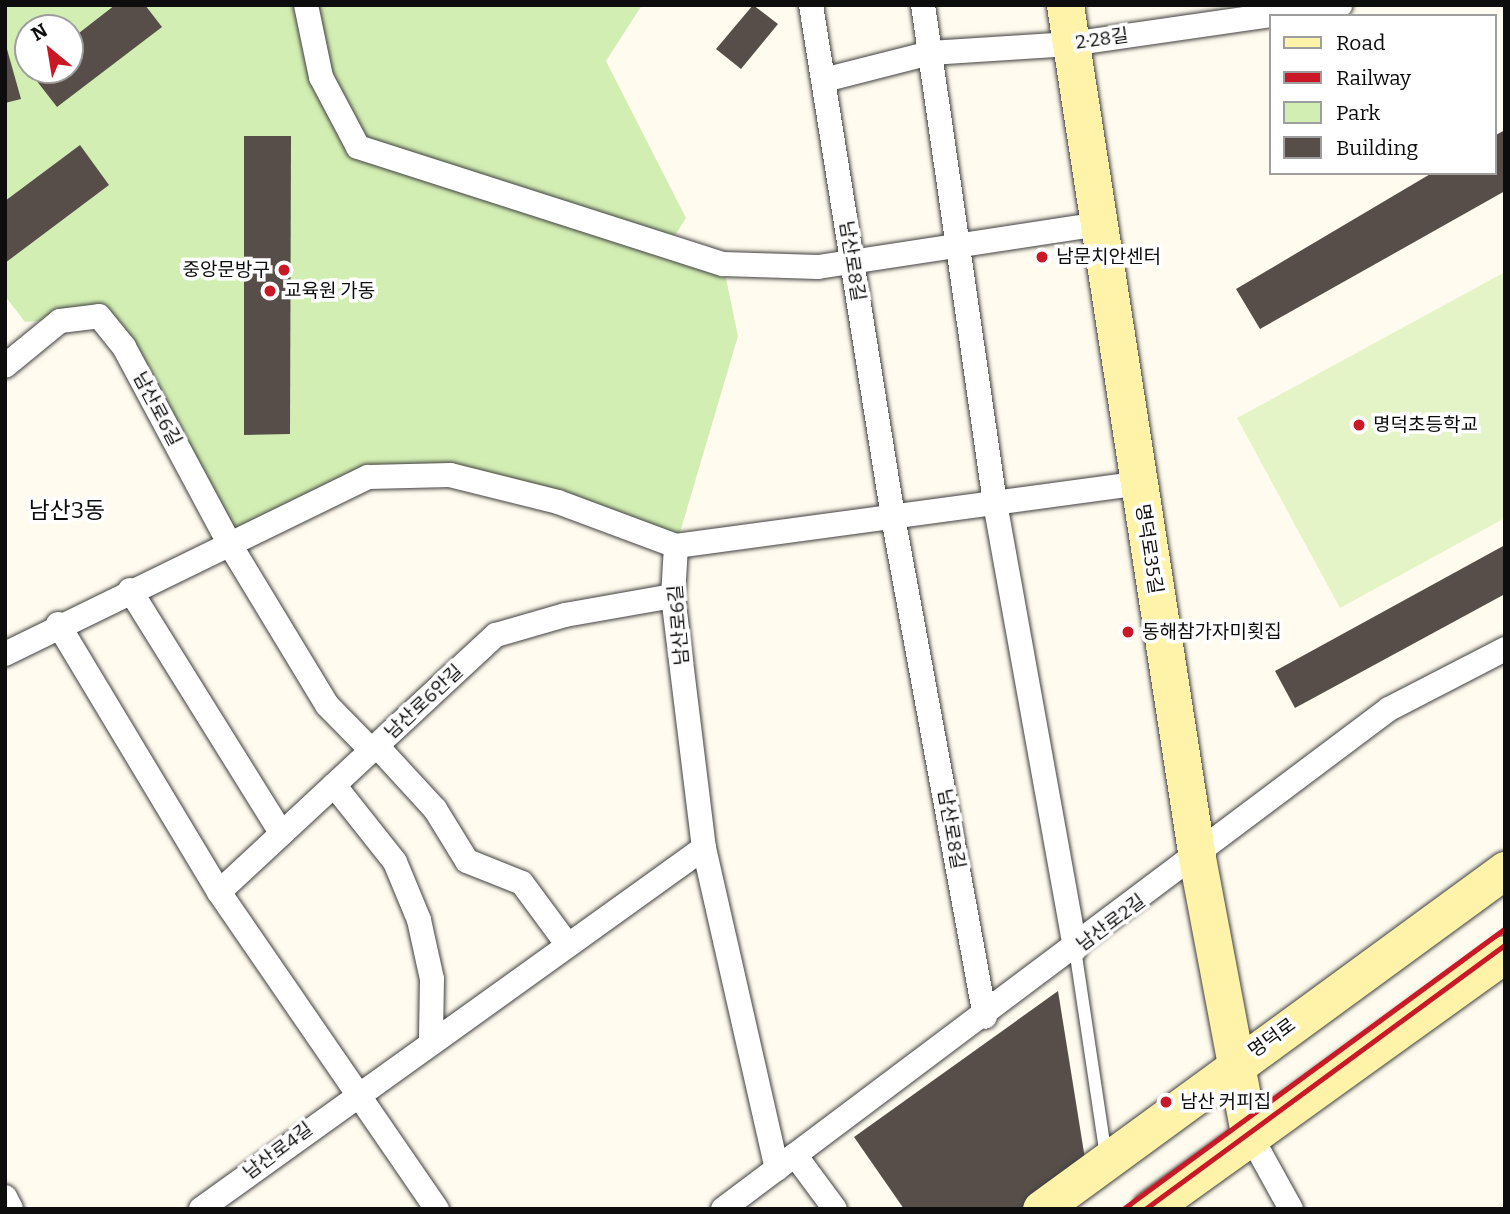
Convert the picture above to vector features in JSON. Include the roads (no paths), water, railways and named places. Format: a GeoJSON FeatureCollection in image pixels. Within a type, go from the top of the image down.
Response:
{"type":"FeatureCollection","features":[{"type":"Feature","properties":{"kind":"street"},"geometry":{"type":"LineString","coordinates":[[306,5],[321,77],[358,147],[723,264],[852,262],[1099,224]]}},
{"type":"Feature","properties":{"kind":"street","name":"남산로8길"},"geometry":{"type":"LineString","coordinates":[[811,5],[893,517],[985,1017]]}},
{"type":"Feature","properties":{"kind":"street"},"geometry":{"type":"LineString","coordinates":[[923,5],[995,503],[1075,950]]}},
{"type":"Feature","properties":{"kind":"street","name":"명덕로35길"},"geometry":{"type":"LineString","coordinates":[[1065,5],[1197,858],[1249,1133]]}},
{"type":"Feature","properties":{"kind":"street","name":"2·28길"},"geometry":{"type":"LineString","coordinates":[[1281,14],[1340,5]]}},
{"type":"Feature","properties":{"kind":"street","name":"2·28길"},"geometry":{"type":"LineString","coordinates":[[824,80],[930,53],[1071,44],[1268,16]]}},
{"type":"Feature","properties":{"kind":"street","name":"남산로6길"},"geometry":{"type":"LineString","coordinates":[[5,366],[60,321],[99,316],[124,346],[229,543],[327,705],[435,810],[467,861],[522,883],[567,944]]}},
{"type":"Feature","properties":{"kind":"street"},"geometry":{"type":"LineString","coordinates":[[5,654],[58,624],[368,477],[450,475],[558,502],[676,546],[1139,483]]}},
{"type":"Feature","properties":{"kind":"street","name":"남산로6길"},"geometry":{"type":"LineString","coordinates":[[676,546],[673,596],[704,848],[786,1162]]}},
{"type":"Feature","properties":{"kind":"street"},"geometry":{"type":"LineString","coordinates":[[130,590],[282,834]]}},
{"type":"Feature","properties":{"kind":"street","name":"남산로6안길"},"geometry":{"type":"LineString","coordinates":[[219,892],[496,635],[565,615],[673,596]]}},
{"type":"Feature","properties":{"kind":"street"},"geometry":{"type":"LineString","coordinates":[[58,624],[219,892],[438,1209]]}},
{"type":"Feature","properties":{"kind":"street","name":"남산로2길"},"geometry":{"type":"LineString","coordinates":[[723,1209],[1075,950],[1389,709],[1505,649]]}},
{"type":"Feature","properties":{"kind":"street"},"geometry":{"type":"LineString","coordinates":[[334,785],[395,862],[419,920],[432,979],[431,1039]]}},
{"type":"Feature","properties":{"kind":"street"},"geometry":{"type":"LineString","coordinates":[[356,1092],[704,848]]}},
{"type":"Feature","properties":{"kind":"street","name":"명덕로"},"geometry":{"type":"LineString","coordinates":[[1041,1209],[1505,870]]}},
{"type":"Feature","properties":{"kind":"street"},"geometry":{"type":"LineString","coordinates":[[1150,1209],[1249,1133],[1505,954]]}},
{"type":"Feature","properties":{"kind":"street","name":"남산로4길"},"geometry":{"type":"LineString","coordinates":[[201,1209],[356,1092]]}},
{"type":"Feature","properties":{"kind":"street"},"geometry":{"type":"LineString","coordinates":[[1249,1133],[1291,1209]]}},
{"type":"Feature","properties":{"kind":"street"},"geometry":{"type":"LineString","coordinates":[[786,1162],[835,1209]]}},
{"type":"Feature","properties":{"kind":"street"},"geometry":{"type":"LineString","coordinates":[[5,1198],[11,1209]]}},
{"type":"Feature","properties":{"kind":"lane"},"geometry":{"type":"LineString","coordinates":[[1075,950],[1106,1160]]}},
{"type":"Feature","properties":{"kind":"railway"},"geometry":{"type":"LineString","coordinates":[[1123,1209],[1505,928]]}},
{"type":"Feature","properties":{"kind":"railway"},"geometry":{"type":"LineString","coordinates":[[1145,1209],[1505,945]]}},
{"type":"Feature","properties":{"kind":"place","name":"남문치안센터"},"geometry":{"type":"Point","coordinates":[1042,257]}},
{"type":"Feature","properties":{"kind":"place","name":"중앙문방구"},"geometry":{"type":"Point","coordinates":[284,270]}},
{"type":"Feature","properties":{"kind":"place","name":"교육원 가동"},"geometry":{"type":"Point","coordinates":[270,291]}},
{"type":"Feature","properties":{"kind":"place","name":"명덕초등학교"},"geometry":{"type":"Point","coordinates":[1359,425]}},
{"type":"Feature","properties":{"kind":"place","name":"동해참가자미횟집"},"geometry":{"type":"Point","coordinates":[1128,632]}},
{"type":"Feature","properties":{"kind":"place","name":"남산 커피집"},"geometry":{"type":"Point","coordinates":[1166,1102]}},
{"type":"Feature","properties":{"kind":"district","name":"남산3동"},"geometry":{"type":"Point","coordinates":[67,510]}}]}
